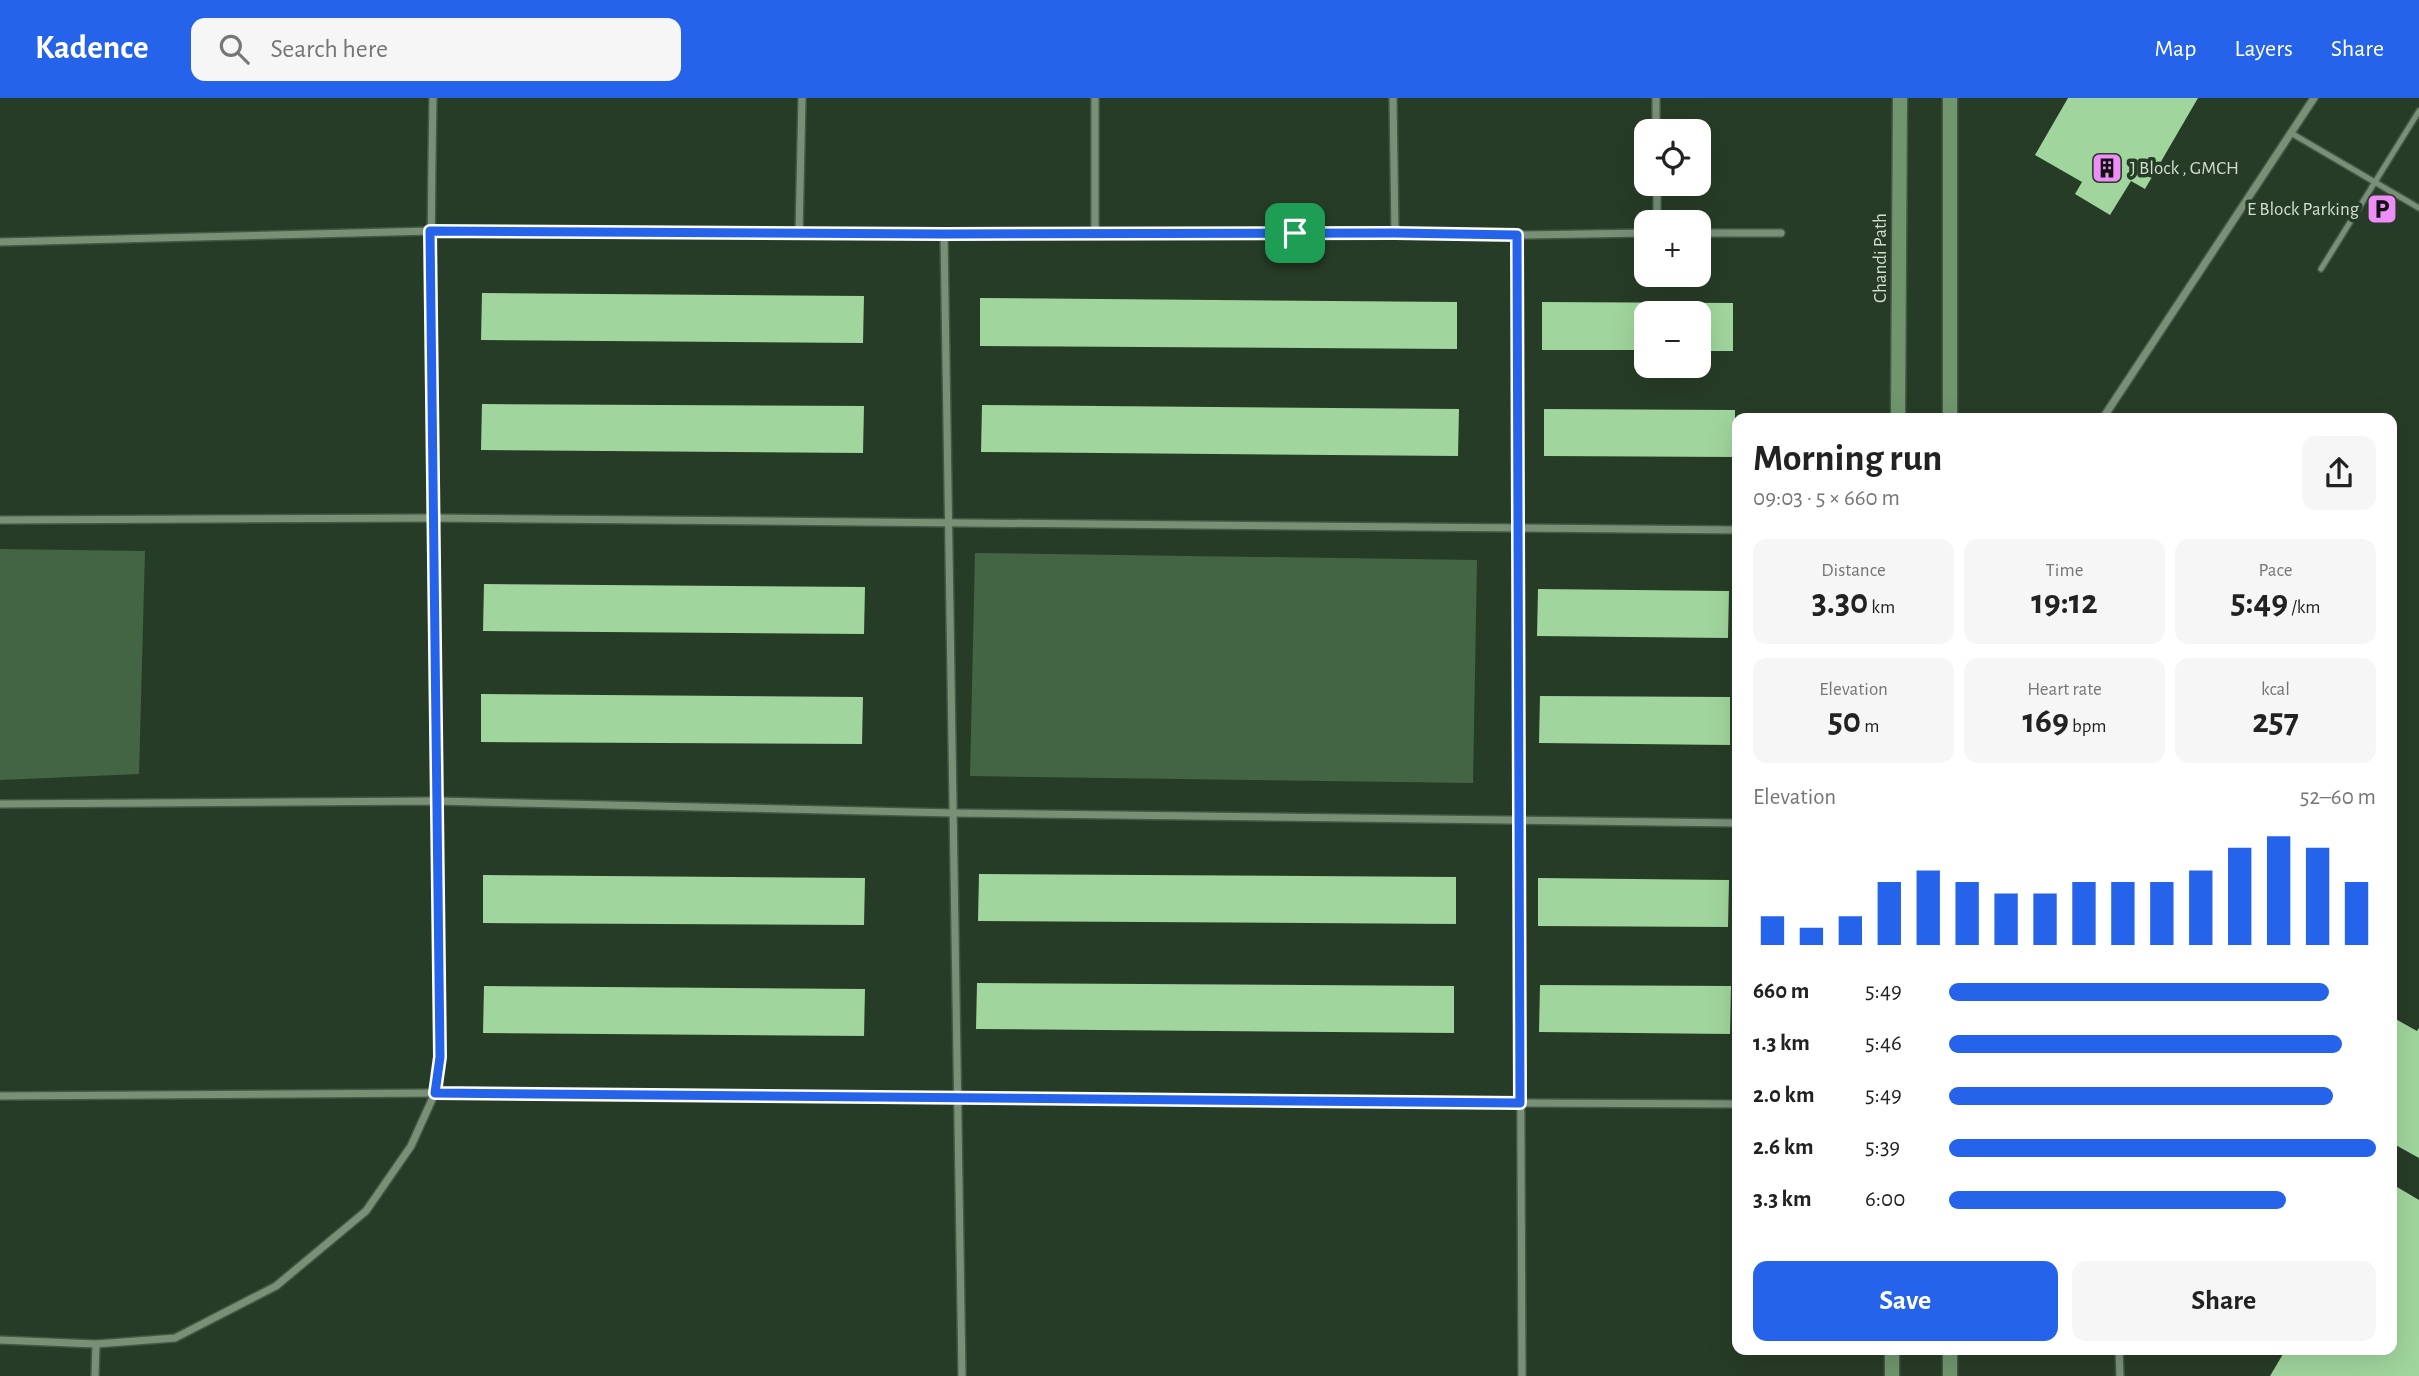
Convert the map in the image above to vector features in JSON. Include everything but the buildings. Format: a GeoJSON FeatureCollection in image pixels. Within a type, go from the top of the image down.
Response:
{"type":"FeatureCollection","features":[{"type":"Feature","properties":{"kind":"main road","name":"Chandi Path"},"geometry":{"type":"LineString","coordinates":[[1898,413],[1900,98]]}},
{"type":"Feature","properties":{"kind":"main road"},"geometry":{"type":"LineString","coordinates":[[1950,98],[1950,413]]}},
{"type":"Feature","properties":{"kind":"main road"},"geometry":{"type":"LineString","coordinates":[[1892,1355],[1892,1376]]}},
{"type":"Feature","properties":{"kind":"main road"},"geometry":{"type":"LineString","coordinates":[[1950,1355],[1950,1376]]}},
{"type":"Feature","properties":{"kind":"street"},"geometry":{"type":"LineString","coordinates":[[0,1340],[96,1344],[176,1338],[276,1286],[366,1211],[411,1146],[435,1093],[440,1057],[430,231],[433,98]]}},
{"type":"Feature","properties":{"kind":"street"},"geometry":{"type":"LineString","coordinates":[[799,233],[802,98]]}},
{"type":"Feature","properties":{"kind":"street"},"geometry":{"type":"LineString","coordinates":[[1095,98],[1095,233]]}},
{"type":"Feature","properties":{"kind":"street"},"geometry":{"type":"LineString","coordinates":[[1393,98],[1395,233]]}},
{"type":"Feature","properties":{"kind":"street"},"geometry":{"type":"LineString","coordinates":[[1656,98],[1656,119]]}},
{"type":"Feature","properties":{"kind":"street"},"geometry":{"type":"LineString","coordinates":[[2106,413],[2314,98]]}},
{"type":"Feature","properties":{"kind":"street"},"geometry":{"type":"LineString","coordinates":[[0,242],[430,231],[1634,233]]}},
{"type":"Feature","properties":{"kind":"street"},"geometry":{"type":"LineString","coordinates":[[1711,233],[1782,233]]}},
{"type":"Feature","properties":{"kind":"street"},"geometry":{"type":"LineString","coordinates":[[944,234],[962,1376]]}},
{"type":"Feature","properties":{"kind":"street"},"geometry":{"type":"LineString","coordinates":[[1517,235],[1522,1376]]}},
{"type":"Feature","properties":{"kind":"street"},"geometry":{"type":"LineString","coordinates":[[0,520],[433,518],[1732,530]]}},
{"type":"Feature","properties":{"kind":"street"},"geometry":{"type":"LineString","coordinates":[[0,804],[436,801],[953,813],[1732,823]]}},
{"type":"Feature","properties":{"kind":"street"},"geometry":{"type":"LineString","coordinates":[[0,1096],[435,1093],[958,1100],[1732,1104]]}},
{"type":"Feature","properties":{"kind":"street"},"geometry":{"type":"LineString","coordinates":[[95,1376],[96,1344]]}},
{"type":"Feature","properties":{"kind":"street"},"geometry":{"type":"LineString","coordinates":[[2119,1355],[2120,1376]]}},
{"type":"Feature","properties":{"kind":"lane"},"geometry":{"type":"LineString","coordinates":[[2321,269],[2419,111]]}},
{"type":"Feature","properties":{"kind":"lane"},"geometry":{"type":"LineString","coordinates":[[2291,133],[2419,208]]}},
{"type":"Feature","properties":{"kind":"green space"},"geometry":{"type":"Polygon","coordinates":[[[0,549],[145,551],[139,774],[0,780],[0,549]]]}},
{"type":"Feature","properties":{"kind":"green space"},"geometry":{"type":"Polygon","coordinates":[[[975,553],[1477,560],[1473,783],[970,776],[975,553]]]}},
{"type":"Feature","properties":{"kind":"place","name":"J Block , GMCH"},"geometry":{"type":"Point","coordinates":[2107,168]}},
{"type":"Feature","properties":{"kind":"place","name":"E Block Parking"},"geometry":{"type":"Point","coordinates":[2382,209]}},
{"type":"Feature","properties":{"kind":"route"},"geometry":{"type":"LineString","coordinates":[[430,231],[1295,233],[1517,235],[1520,1103],[958,1100],[435,1093],[440,1057],[430,231]]}}]}
